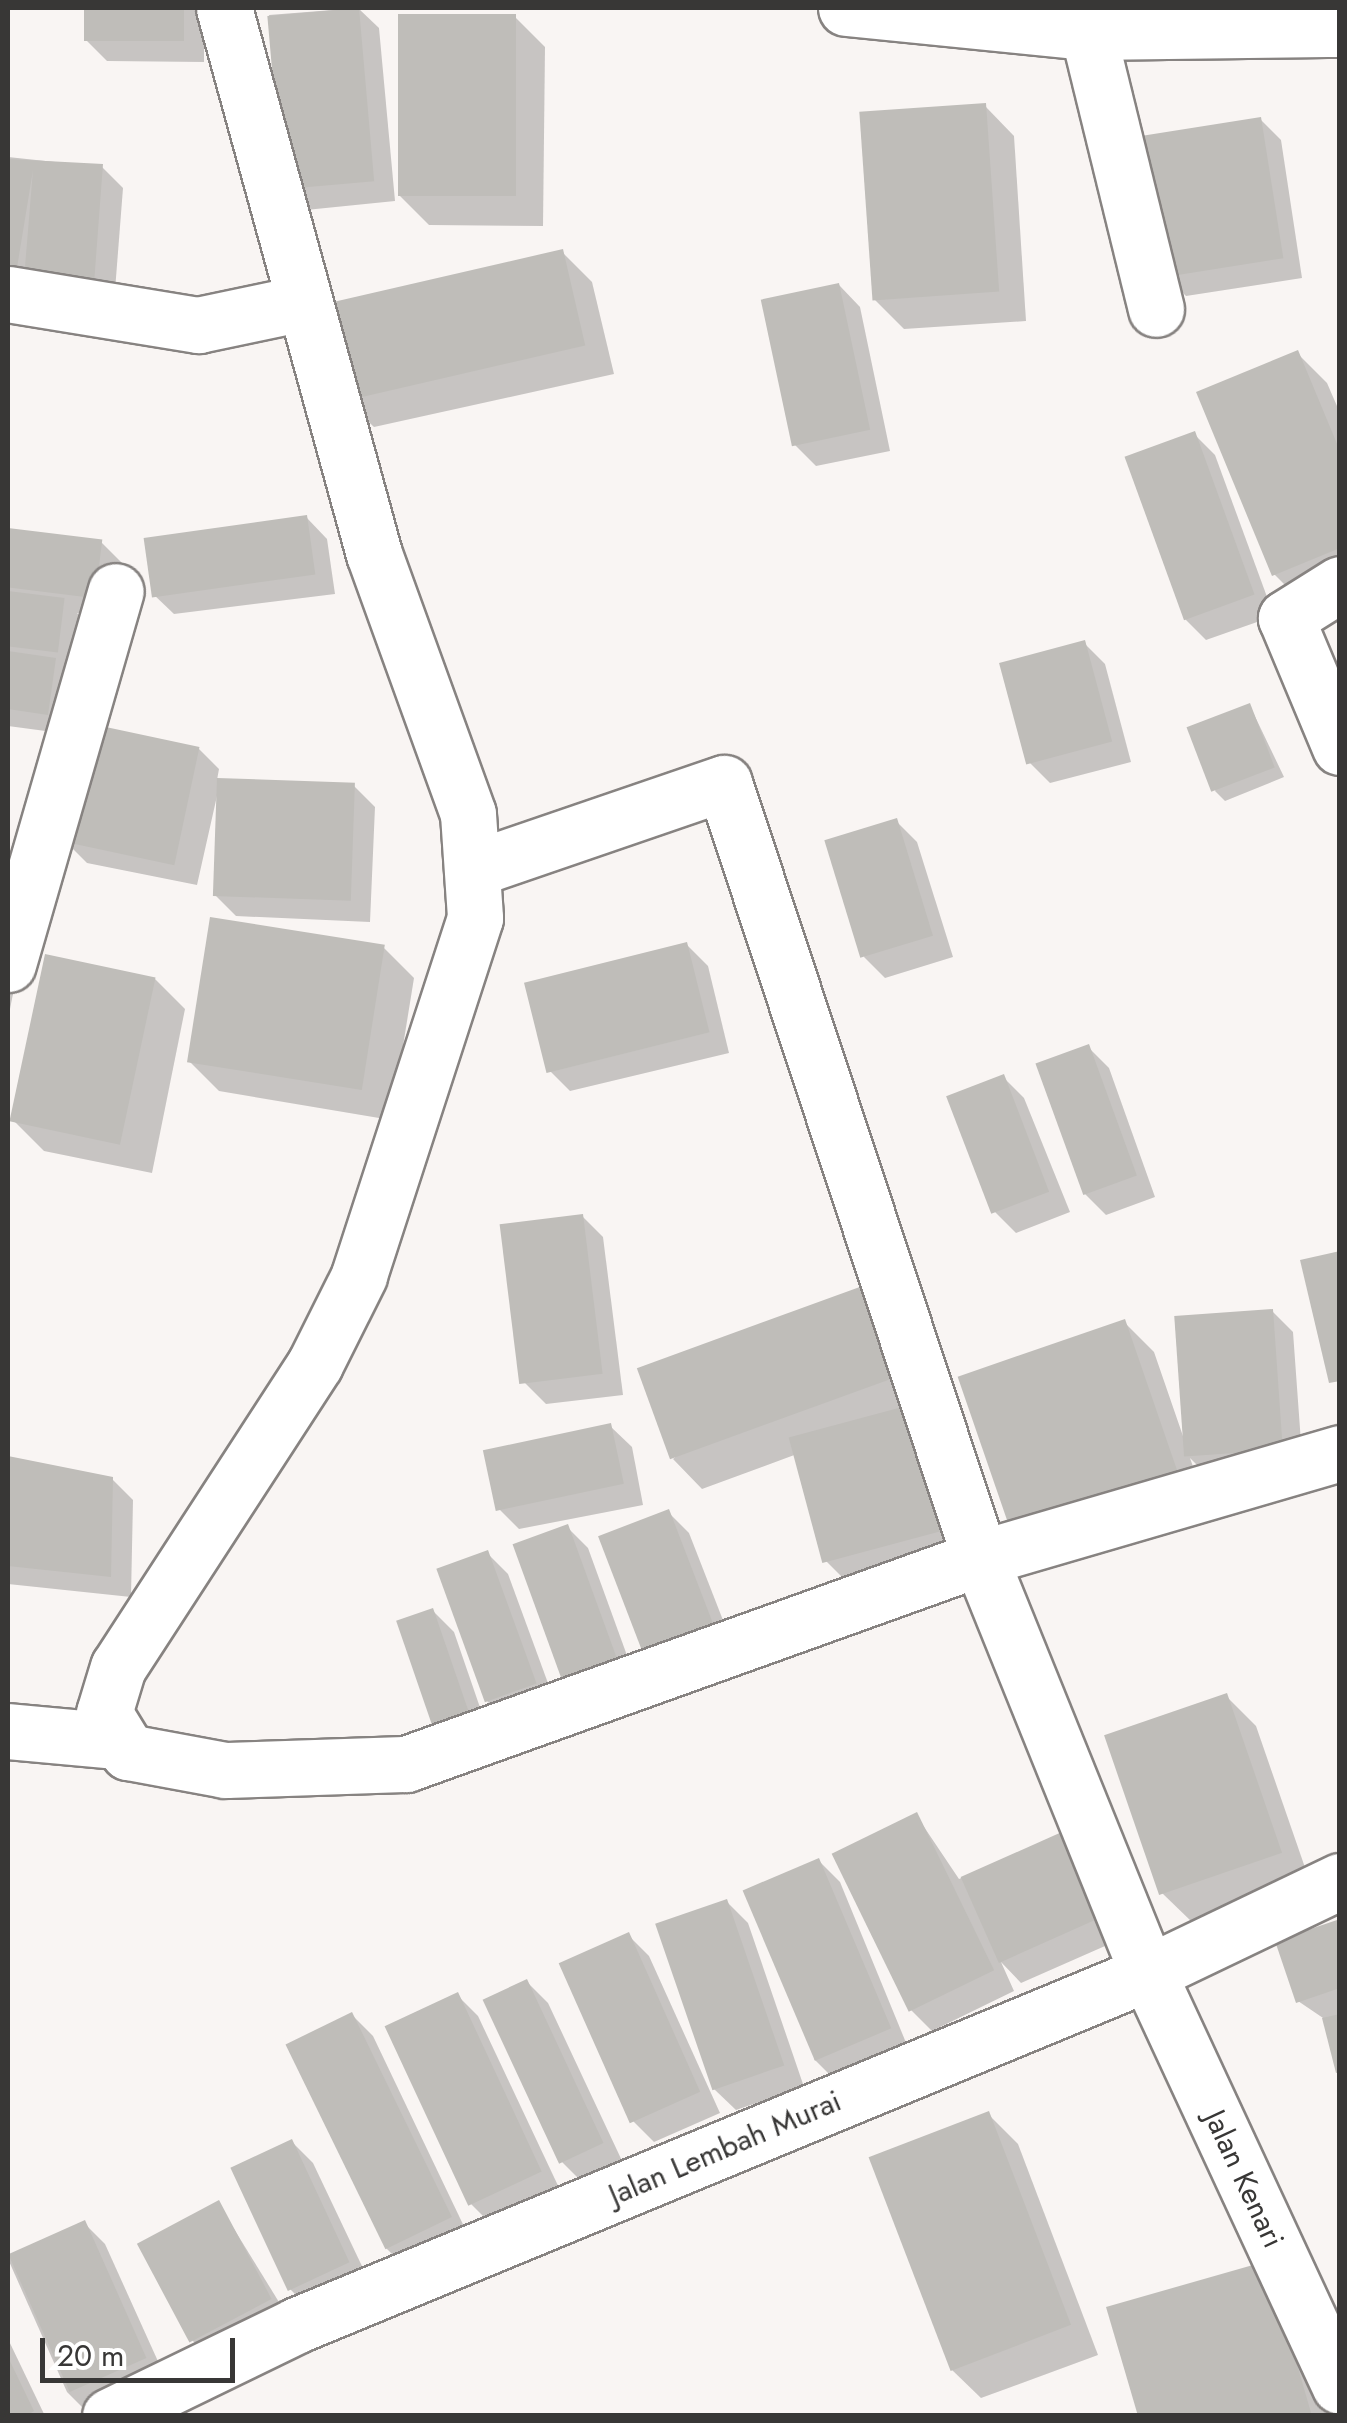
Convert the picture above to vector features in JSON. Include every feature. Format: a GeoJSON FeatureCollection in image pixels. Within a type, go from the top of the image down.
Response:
{"type":"FeatureCollection","features":[{"type":"Feature","properties":{"kind":"street"},"geometry":{"type":"LineString","coordinates":[[115,1741],[104,1713],[118,1667],[316,1364],[358,1276],[475,918],[478,867],[468,814],[374,554],[298,304],[224,8]]}},
{"type":"Feature","properties":{"kind":"street"},"geometry":{"type":"LineString","coordinates":[[846,8],[1088,32],[1340,29]]}},
{"type":"Feature","properties":{"kind":"street"},"geometry":{"type":"LineString","coordinates":[[1088,32],[1156,308]]}},
{"type":"Feature","properties":{"kind":"street"},"geometry":{"type":"LineString","coordinates":[[8,294],[198,325],[298,304]]}},
{"type":"Feature","properties":{"kind":"street"},"geometry":{"type":"LineString","coordinates":[[1340,584],[1286,618],[1340,747]]}},
{"type":"Feature","properties":{"kind":"street"},"geometry":{"type":"LineString","coordinates":[[10,946],[116,591]]}},
{"type":"Feature","properties":{"kind":"street","name":"Jalan Kenari"},"geometry":{"type":"LineString","coordinates":[[478,867],[724,782],[980,1558],[1148,1972],[1340,2386]]}},
{"type":"Feature","properties":{"kind":"street"},"geometry":{"type":"LineString","coordinates":[[8,1731],[115,1741],[145,1758],[225,1770],[406,1764],[980,1558],[1340,1454]]}},
{"type":"Feature","properties":{"kind":"street","name":"Jalan Lembah Murai"},"geometry":{"type":"LineString","coordinates":[[110,2416],[297,2325],[1148,1972],[1340,1882]]}},
{"type":"Feature","properties":{"kind":"building"},"geometry":{"type":"Polygon","coordinates":[[[84,8],[184,8],[184,41],[84,41],[84,8]]]}},
{"type":"Feature","properties":{"kind":"building"},"geometry":{"type":"Polygon","coordinates":[[[359,8],[374,181],[283,189],[267,16],[359,8]]]}},
{"type":"Feature","properties":{"kind":"building"},"geometry":{"type":"Polygon","coordinates":[[[398,14],[516,14],[516,196],[398,196],[398,14]]]}},
{"type":"Feature","properties":{"kind":"building"},"geometry":{"type":"Polygon","coordinates":[[[986,103],[999,292],[872,300],[859,112],[986,103]]]}},
{"type":"Feature","properties":{"kind":"building"},"geometry":{"type":"Polygon","coordinates":[[[1261,117],[1283,258],[1162,277],[1140,136],[1261,117]]]}},
{"type":"Feature","properties":{"kind":"building"},"geometry":{"type":"Polygon","coordinates":[[[8,159],[103,164],[93,297],[23,291],[33,170],[15,280],[8,279],[8,159]]]}},
{"type":"Feature","properties":{"kind":"building"},"geometry":{"type":"Polygon","coordinates":[[[563,249],[585,345],[344,401],[321,305],[563,249]]]}},
{"type":"Feature","properties":{"kind":"building"},"geometry":{"type":"Polygon","coordinates":[[[839,283],[870,430],[792,446],[761,300],[839,283]]]}},
{"type":"Feature","properties":{"kind":"building"},"geometry":{"type":"Polygon","coordinates":[[[1298,350],[1340,451],[1340,548],[1272,576],[1196,392],[1298,350]]]}},
{"type":"Feature","properties":{"kind":"building"},"geometry":{"type":"Polygon","coordinates":[[[1195,431],[1255,595],[1184,620],[1125,457],[1195,431]]]}},
{"type":"Feature","properties":{"kind":"building"},"geometry":{"type":"Polygon","coordinates":[[[307,515],[315,574],[152,597],[144,538],[307,515]]]}},
{"type":"Feature","properties":{"kind":"building"},"geometry":{"type":"Polygon","coordinates":[[[8,528],[102,540],[95,598],[8,587],[8,528]]]}},
{"type":"Feature","properties":{"kind":"building"},"geometry":{"type":"Polygon","coordinates":[[[8,591],[65,598],[58,653],[8,646],[8,591]]]}},
{"type":"Feature","properties":{"kind":"building"},"geometry":{"type":"Polygon","coordinates":[[[1085,640],[1112,741],[1026,764],[999,663],[1085,640]]]}},
{"type":"Feature","properties":{"kind":"building"},"geometry":{"type":"Polygon","coordinates":[[[8,651],[56,658],[48,715],[8,709],[8,651]]]}},
{"type":"Feature","properties":{"kind":"building"},"geometry":{"type":"Polygon","coordinates":[[[1250,703],[1275,767],[1211,792],[1187,727],[1250,703]]]}},
{"type":"Feature","properties":{"kind":"building"},"geometry":{"type":"Polygon","coordinates":[[[87,723],[199,747],[174,865],[62,841],[87,723]]]}},
{"type":"Feature","properties":{"kind":"building"},"geometry":{"type":"Polygon","coordinates":[[[217,778],[355,783],[351,901],[213,896],[217,778]]]}},
{"type":"Feature","properties":{"kind":"building"},"geometry":{"type":"Polygon","coordinates":[[[897,818],[933,936],[860,958],[824,840],[897,818]]]}},
{"type":"Feature","properties":{"kind":"building"},"geometry":{"type":"Polygon","coordinates":[[[210,917],[385,945],[362,1090],[187,1062],[210,917]]]}},
{"type":"Feature","properties":{"kind":"building"},"geometry":{"type":"Polygon","coordinates":[[[687,942],[709,1032],[546,1073],[524,983],[687,942]]]}},
{"type":"Feature","properties":{"kind":"building"},"geometry":{"type":"Polygon","coordinates":[[[45,954],[156,977],[120,1145],[9,1121],[45,954]]]}},
{"type":"Feature","properties":{"kind":"building"},"geometry":{"type":"Polygon","coordinates":[[[1089,1044],[1137,1176],[1083,1195],[1035,1063],[1089,1044]]]}},
{"type":"Feature","properties":{"kind":"building"},"geometry":{"type":"Polygon","coordinates":[[[1004,1074],[1049,1192],[991,1214],[946,1096],[1004,1074]]]}},
{"type":"Feature","properties":{"kind":"building"},"geometry":{"type":"Polygon","coordinates":[[[583,1214],[603,1374],[519,1384],[500,1224],[583,1214]]]}},
{"type":"Feature","properties":{"kind":"building"},"geometry":{"type":"Polygon","coordinates":[[[1340,1251],[1340,1381],[1329,1383],[1300,1260],[1340,1251]]]}},
{"type":"Feature","properties":{"kind":"building"},"geometry":{"type":"Polygon","coordinates":[[[868,1284],[901,1375],[670,1459],[637,1368],[868,1284]]]}},
{"type":"Feature","properties":{"kind":"building"},"geometry":{"type":"Polygon","coordinates":[[[1273,1309],[1283,1450],[1184,1457],[1174,1316],[1273,1309]]]}},
{"type":"Feature","properties":{"kind":"building"},"geometry":{"type":"Polygon","coordinates":[[[1125,1319],[1177,1471],[1010,1529],[958,1377],[1125,1319]]]}},
{"type":"Feature","properties":{"kind":"building"},"geometry":{"type":"Polygon","coordinates":[[[921,1402],[955,1528],[822,1563],[789,1437],[921,1402]]]}},
{"type":"Feature","properties":{"kind":"building"},"geometry":{"type":"Polygon","coordinates":[[[611,1423],[624,1484],[496,1511],[483,1450],[611,1423]]]}},
{"type":"Feature","properties":{"kind":"building"},"geometry":{"type":"Polygon","coordinates":[[[8,1456],[113,1477],[111,1577],[8,1566],[8,1456]]]}},
{"type":"Feature","properties":{"kind":"building"},"geometry":{"type":"Polygon","coordinates":[[[669,1509],[716,1630],[645,1658],[598,1536],[669,1509]]]}},
{"type":"Feature","properties":{"kind":"building"},"geometry":{"type":"Polygon","coordinates":[[[568,1524],[622,1672],[567,1693],[513,1544],[568,1524]]]}},
{"type":"Feature","properties":{"kind":"building"},"geometry":{"type":"Polygon","coordinates":[[[488,1550],[537,1683],[485,1702],[436,1569],[488,1550]]]}},
{"type":"Feature","properties":{"kind":"building"},"geometry":{"type":"Polygon","coordinates":[[[433,1608],[475,1730],[438,1743],[396,1621],[433,1608]]]}},
{"type":"Feature","properties":{"kind":"building"},"geometry":{"type":"Polygon","coordinates":[[[1227,1693],[1282,1853],[1159,1895],[1104,1735],[1227,1693]]]}},
{"type":"Feature","properties":{"kind":"building"},"geometry":{"type":"Polygon","coordinates":[[[917,1812],[994,1970],[909,2012],[832,1854],[917,1812]]]}},
{"type":"Feature","properties":{"kind":"building"},"geometry":{"type":"Polygon","coordinates":[[[1073,1827],[1111,1913],[999,1963],[961,1877],[1073,1827]]]}},
{"type":"Feature","properties":{"kind":"building"},"geometry":{"type":"Polygon","coordinates":[[[819,1858],[891,2028],[815,2061],[743,1890],[819,1858]]]}},
{"type":"Feature","properties":{"kind":"building"},"geometry":{"type":"Polygon","coordinates":[[[727,1899],[784,2065],[712,2090],[655,1924],[727,1899]]]}},
{"type":"Feature","properties":{"kind":"building"},"geometry":{"type":"Polygon","coordinates":[[[1340,1919],[1340,1988],[1296,2003],[1275,1941],[1340,1919]]]}},
{"type":"Feature","properties":{"kind":"building"},"geometry":{"type":"Polygon","coordinates":[[[629,1932],[700,2092],[630,2123],[559,1963],[629,1932]]]}},
{"type":"Feature","properties":{"kind":"building"},"geometry":{"type":"Polygon","coordinates":[[[527,1979],[603,2143],[559,2164],[483,2000],[527,1979]]]}},
{"type":"Feature","properties":{"kind":"building"},"geometry":{"type":"Polygon","coordinates":[[[458,1992],[542,2171],[468,2206],[385,2026],[458,1992]]]}},
{"type":"Feature","properties":{"kind":"building"},"geometry":{"type":"Polygon","coordinates":[[[352,2012],[452,2217],[385,2249],[285,2044],[352,2012]]]}},
{"type":"Feature","properties":{"kind":"building"},"geometry":{"type":"Polygon","coordinates":[[[1340,2014],[1340,2072],[1336,2073],[1322,2018],[1340,2014]]]}},
{"type":"Feature","properties":{"kind":"building"},"geometry":{"type":"Polygon","coordinates":[[[989,2111],[1071,2325],[951,2371],[869,2157],[989,2111]]]}},
{"type":"Feature","properties":{"kind":"building"},"geometry":{"type":"Polygon","coordinates":[[[292,2139],[349,2262],[288,2291],[230,2168],[292,2139]]]}},
{"type":"Feature","properties":{"kind":"building"},"geometry":{"type":"Polygon","coordinates":[[[219,2200],[272,2299],[189,2343],[137,2244],[219,2200]]]}},
{"type":"Feature","properties":{"kind":"building"},"geometry":{"type":"Polygon","coordinates":[[[85,2220],[146,2358],[70,2392],[8,2254],[85,2220]]]}},
{"type":"Feature","properties":{"kind":"building"},"geometry":{"type":"Polygon","coordinates":[[[1267,2261],[1312,2416],[1138,2416],[1106,2307],[1267,2261]]]}},
{"type":"Feature","properties":{"kind":"building"},"geometry":{"type":"Polygon","coordinates":[[[8,2357],[34,2411],[26,2416],[8,2416],[8,2357]]]}}]}
